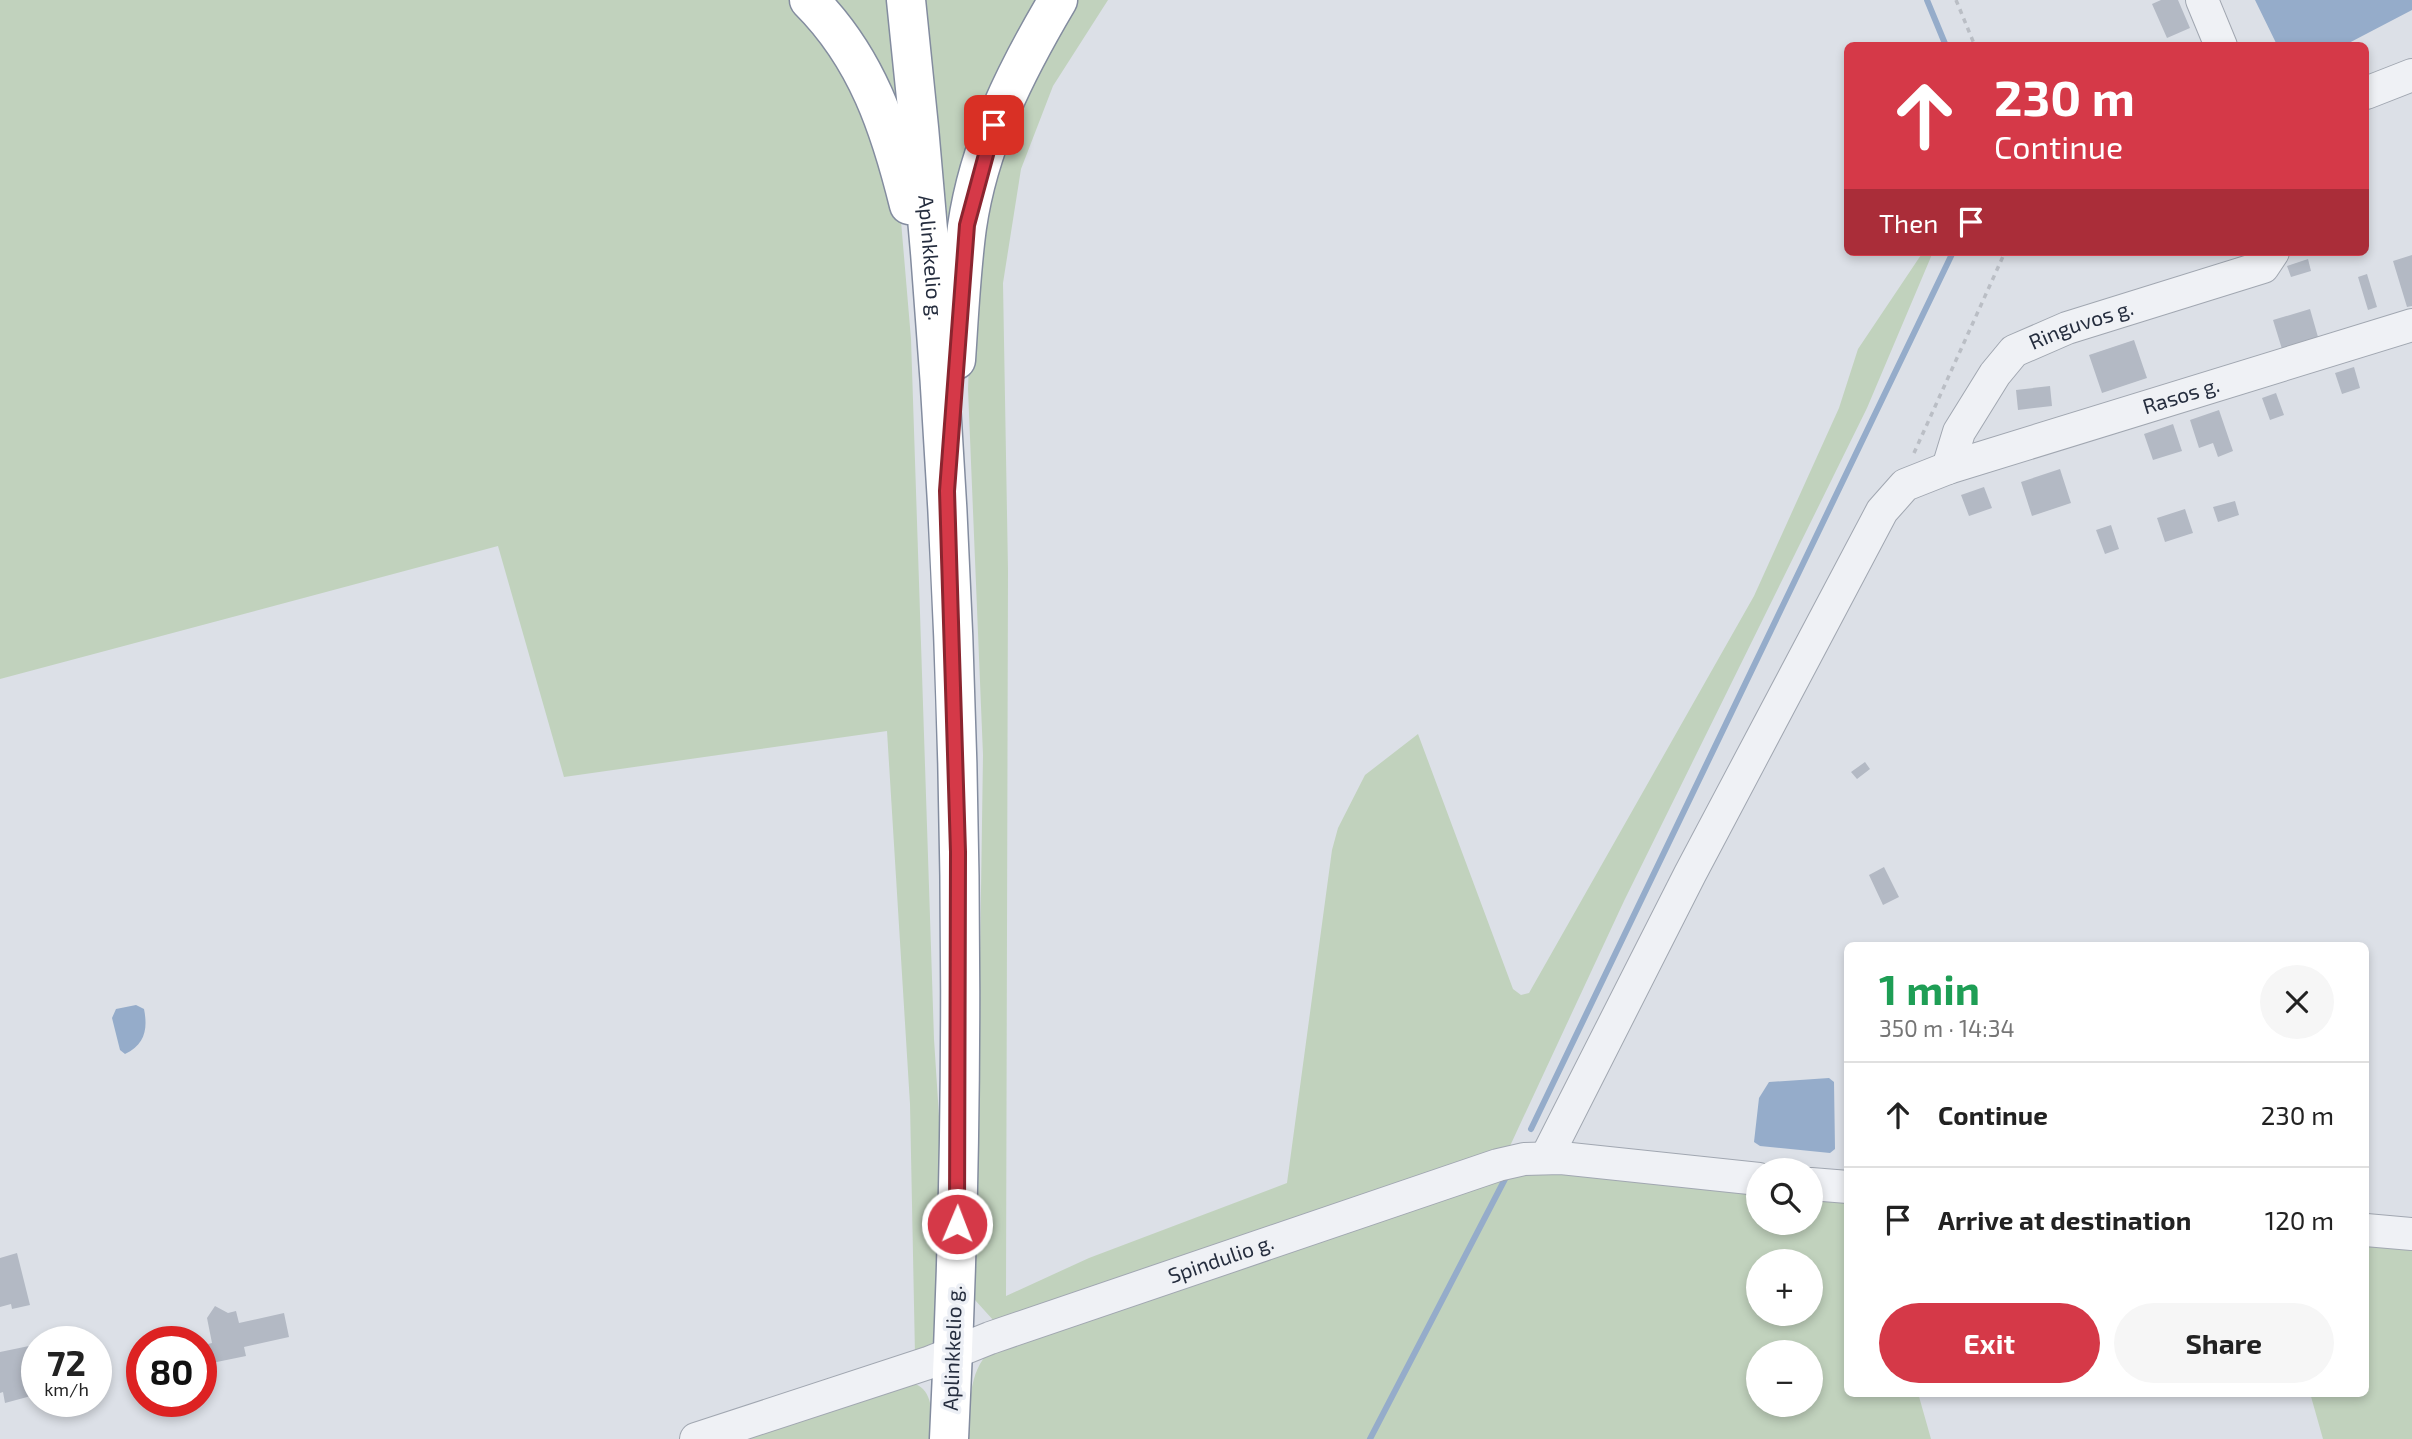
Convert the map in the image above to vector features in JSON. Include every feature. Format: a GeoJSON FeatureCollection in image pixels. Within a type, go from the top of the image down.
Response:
{"type":"FeatureCollection","features":[{"type":"Feature","properties":{"kind":"highway"},"geometry":{"type":"LineString","coordinates":[[808,0],[850,49],[886,121],[932,300]]}},
{"type":"Feature","properties":{"kind":"highway","name":"Aplinkkelio g."},"geometry":{"type":"LineString","coordinates":[[906,0],[926,182],[947,491],[956,720],[959,957],[954,1354],[950,1439]]}},
{"type":"Feature","properties":{"kind":"highway"},"geometry":{"type":"LineString","coordinates":[[947,491],[960,290],[967,225],[994,125],[1010,85],[1058,0]]}},
{"type":"Feature","properties":{"kind":"street"},"geometry":{"type":"LineString","coordinates":[[2203,0],[2219,42]]}},
{"type":"Feature","properties":{"kind":"street"},"geometry":{"type":"LineString","coordinates":[[2369,92],[2412,75]]}},
{"type":"Feature","properties":{"kind":"street","name":"Ringuvos g."},"geometry":{"type":"LineString","coordinates":[[1948,468],[1958,432],[1995,373],[2014,351],[2067,328],[2263,267],[2270,256]]}},
{"type":"Feature","properties":{"kind":"street","name":"Rasos g."},"geometry":{"type":"LineString","coordinates":[[1905,485],[1948,468],[2412,325]]}},
{"type":"Feature","properties":{"kind":"street"},"geometry":{"type":"LineString","coordinates":[[1546,1158],[1554,1137],[1689,874],[1875,523],[1905,485]]}},
{"type":"Feature","properties":{"kind":"street","name":"Spindulio g."},"geometry":{"type":"LineString","coordinates":[[696,1439],[954,1354],[990,1338],[1498,1164],[1546,1158],[1746,1178]]}},
{"type":"Feature","properties":{"kind":"street"},"geometry":{"type":"LineString","coordinates":[[1823,1185],[1844,1187]]}},
{"type":"Feature","properties":{"kind":"street"},"geometry":{"type":"LineString","coordinates":[[2369,1230],[2412,1234]]}},
{"type":"Feature","properties":{"kind":"path"},"geometry":{"type":"LineString","coordinates":[[1956,0],[1973,42]]}},
{"type":"Feature","properties":{"kind":"path"},"geometry":{"type":"LineString","coordinates":[[1905,485],[1911,461],[1931,411],[2003,256]]}},
{"type":"Feature","properties":{"kind":"green space"},"geometry":{"type":"Polygon","coordinates":[[[0,0],[797,0],[836,39],[901,221],[911,339],[934,1039],[940,1132],[937,1333],[931,1346],[915,1355],[910,1104],[887,731],[564,777],[498,546],[0,679],[0,0]]]}},
{"type":"Feature","properties":{"kind":"green space"},"geometry":{"type":"Polygon","coordinates":[[[822,0],[890,0],[904,123],[822,0]]]}},
{"type":"Feature","properties":{"kind":"green space"},"geometry":{"type":"Polygon","coordinates":[[[924,0],[1042,0],[951,249],[924,0]]]}},
{"type":"Feature","properties":{"kind":"green space"},"geometry":{"type":"Polygon","coordinates":[[[1070,0],[1108,0],[1053,86],[1021,169],[1003,283],[1008,571],[1006,1296],[1089,1258],[1287,1183],[1332,850],[1338,828],[1365,775],[1418,734],[1513,989],[1521,995],[1529,993],[1754,596],[1839,408],[1858,349],[1920,256],[1931,256],[1867,408],[1624,901],[1510,1146],[994,1321],[975,1300],[983,755],[968,389],[972,278],[1000,139],[1070,0]]]}},
{"type":"Feature","properties":{"kind":"green space"},"geometry":{"type":"Polygon","coordinates":[[[1523,1171],[1746,1187],[1746,1235],[1823,1235],[1823,1193],[1844,1195],[1844,1397],[1919,1397],[1931,1439],[968,1439],[971,1392],[978,1369],[991,1350],[1523,1171]]]}},
{"type":"Feature","properties":{"kind":"green space"},"geometry":{"type":"Polygon","coordinates":[[[2369,1239],[2412,1243],[2412,1439],[2323,1439],[2311,1397],[2369,1397],[2369,1239]]]}},
{"type":"Feature","properties":{"kind":"green space"},"geometry":{"type":"Polygon","coordinates":[[[912,1383],[920,1386],[929,1398],[932,1439],[739,1439],[912,1383]]]}},
{"type":"Feature","properties":{"kind":"water"},"geometry":{"type":"Polygon","coordinates":[[[2255,0],[2412,0],[2412,10],[2351,42],[2276,42],[2255,0]]]}},
{"type":"Feature","properties":{"kind":"water"},"geometry":{"type":"Polygon","coordinates":[[[136,1005],[144,1009],[144,1036],[137,1046],[125,1054],[120,1050],[112,1018],[116,1009],[136,1005]]]}},
{"type":"Feature","properties":{"kind":"water"},"geometry":{"type":"Polygon","coordinates":[[[1829,1078],[1834,1082],[1835,1149],[1830,1153],[1760,1146],[1754,1142],[1759,1098],[1769,1082],[1829,1078]]]}},
{"type":"Feature","properties":{"kind":"building"},"geometry":{"type":"Polygon","coordinates":[[[2161,0],[2178,0],[2190,28],[2167,38],[2152,4],[2161,0]]]}},
{"type":"Feature","properties":{"kind":"building"},"geometry":{"type":"Polygon","coordinates":[[[2412,255],[2412,306],[2407,307],[2393,261],[2412,255]]]}},
{"type":"Feature","properties":{"kind":"building"},"geometry":{"type":"Polygon","coordinates":[[[2308,259],[2311,271],[2291,277],[2287,266],[2308,259]]]}},
{"type":"Feature","properties":{"kind":"building"},"geometry":{"type":"Polygon","coordinates":[[[2367,274],[2377,307],[2368,310],[2358,277],[2367,274]]]}},
{"type":"Feature","properties":{"kind":"building"},"geometry":{"type":"Polygon","coordinates":[[[2310,309],[2318,337],[2282,349],[2273,320],[2310,309]]]}},
{"type":"Feature","properties":{"kind":"building"},"geometry":{"type":"Polygon","coordinates":[[[2134,340],[2147,378],[2102,393],[2089,355],[2134,340]]]}},
{"type":"Feature","properties":{"kind":"building"},"geometry":{"type":"Polygon","coordinates":[[[2354,367],[2360,388],[2342,394],[2335,373],[2354,367]]]}},
{"type":"Feature","properties":{"kind":"building"},"geometry":{"type":"Polygon","coordinates":[[[2050,386],[2052,406],[2018,410],[2016,390],[2050,386]]]}},
{"type":"Feature","properties":{"kind":"building"},"geometry":{"type":"Polygon","coordinates":[[[2276,393],[2284,415],[2270,420],[2262,398],[2276,393]]]}},
{"type":"Feature","properties":{"kind":"building"},"geometry":{"type":"Polygon","coordinates":[[[2219,410],[2233,451],[2218,457],[2213,443],[2199,448],[2190,420],[2219,410]]]}},
{"type":"Feature","properties":{"kind":"building"},"geometry":{"type":"Polygon","coordinates":[[[2173,424],[2182,451],[2153,460],[2144,434],[2173,424]]]}},
{"type":"Feature","properties":{"kind":"building"},"geometry":{"type":"Polygon","coordinates":[[[2060,469],[2071,503],[2032,516],[2021,482],[2060,469]]]}},
{"type":"Feature","properties":{"kind":"building"},"geometry":{"type":"Polygon","coordinates":[[[1984,487],[1992,508],[1969,516],[1961,495],[1984,487]]]}},
{"type":"Feature","properties":{"kind":"building"},"geometry":{"type":"Polygon","coordinates":[[[2235,501],[2239,515],[2218,522],[2213,507],[2235,501]]]}},
{"type":"Feature","properties":{"kind":"building"},"geometry":{"type":"Polygon","coordinates":[[[2185,509],[2193,533],[2165,542],[2157,518],[2185,509]]]}},
{"type":"Feature","properties":{"kind":"building"},"geometry":{"type":"Polygon","coordinates":[[[2111,525],[2119,549],[2105,554],[2096,530],[2111,525]]]}},
{"type":"Feature","properties":{"kind":"building"},"geometry":{"type":"Polygon","coordinates":[[[1865,762],[1870,769],[1857,779],[1851,772],[1865,762]]]}},
{"type":"Feature","properties":{"kind":"building"},"geometry":{"type":"Polygon","coordinates":[[[1884,867],[1899,897],[1883,905],[1869,875],[1884,867]]]}},
{"type":"Feature","properties":{"kind":"building"},"geometry":{"type":"Polygon","coordinates":[[[17,1253],[30,1305],[12,1309],[11,1304],[0,1307],[0,1258],[17,1253]]]}},
{"type":"Feature","properties":{"kind":"building"},"geometry":{"type":"Polygon","coordinates":[[[215,1306],[228,1313],[236,1311],[239,1323],[284,1313],[289,1337],[244,1347],[246,1356],[217,1362],[217,1326],[209,1326],[207,1318],[215,1306]]]}},
{"type":"Feature","properties":{"kind":"building"},"geometry":{"type":"Polygon","coordinates":[[[21,1348],[21,1399],[5,1403],[3,1392],[0,1393],[0,1352],[21,1348]]]}},
{"type":"Feature","properties":{"kind":"waterway"},"geometry":{"type":"LineString","coordinates":[[1927,0],[1944,42]]}},
{"type":"Feature","properties":{"kind":"waterway"},"geometry":{"type":"LineString","coordinates":[[1531,1129],[1951,256]]}},
{"type":"Feature","properties":{"kind":"waterway"},"geometry":{"type":"LineString","coordinates":[[1370,1439],[1505,1179]]}},
{"type":"Feature","properties":{"kind":"route"},"geometry":{"type":"LineString","coordinates":[[957,1224],[958,852],[947,491],[960,290],[967,225],[994,125]]}}]}
